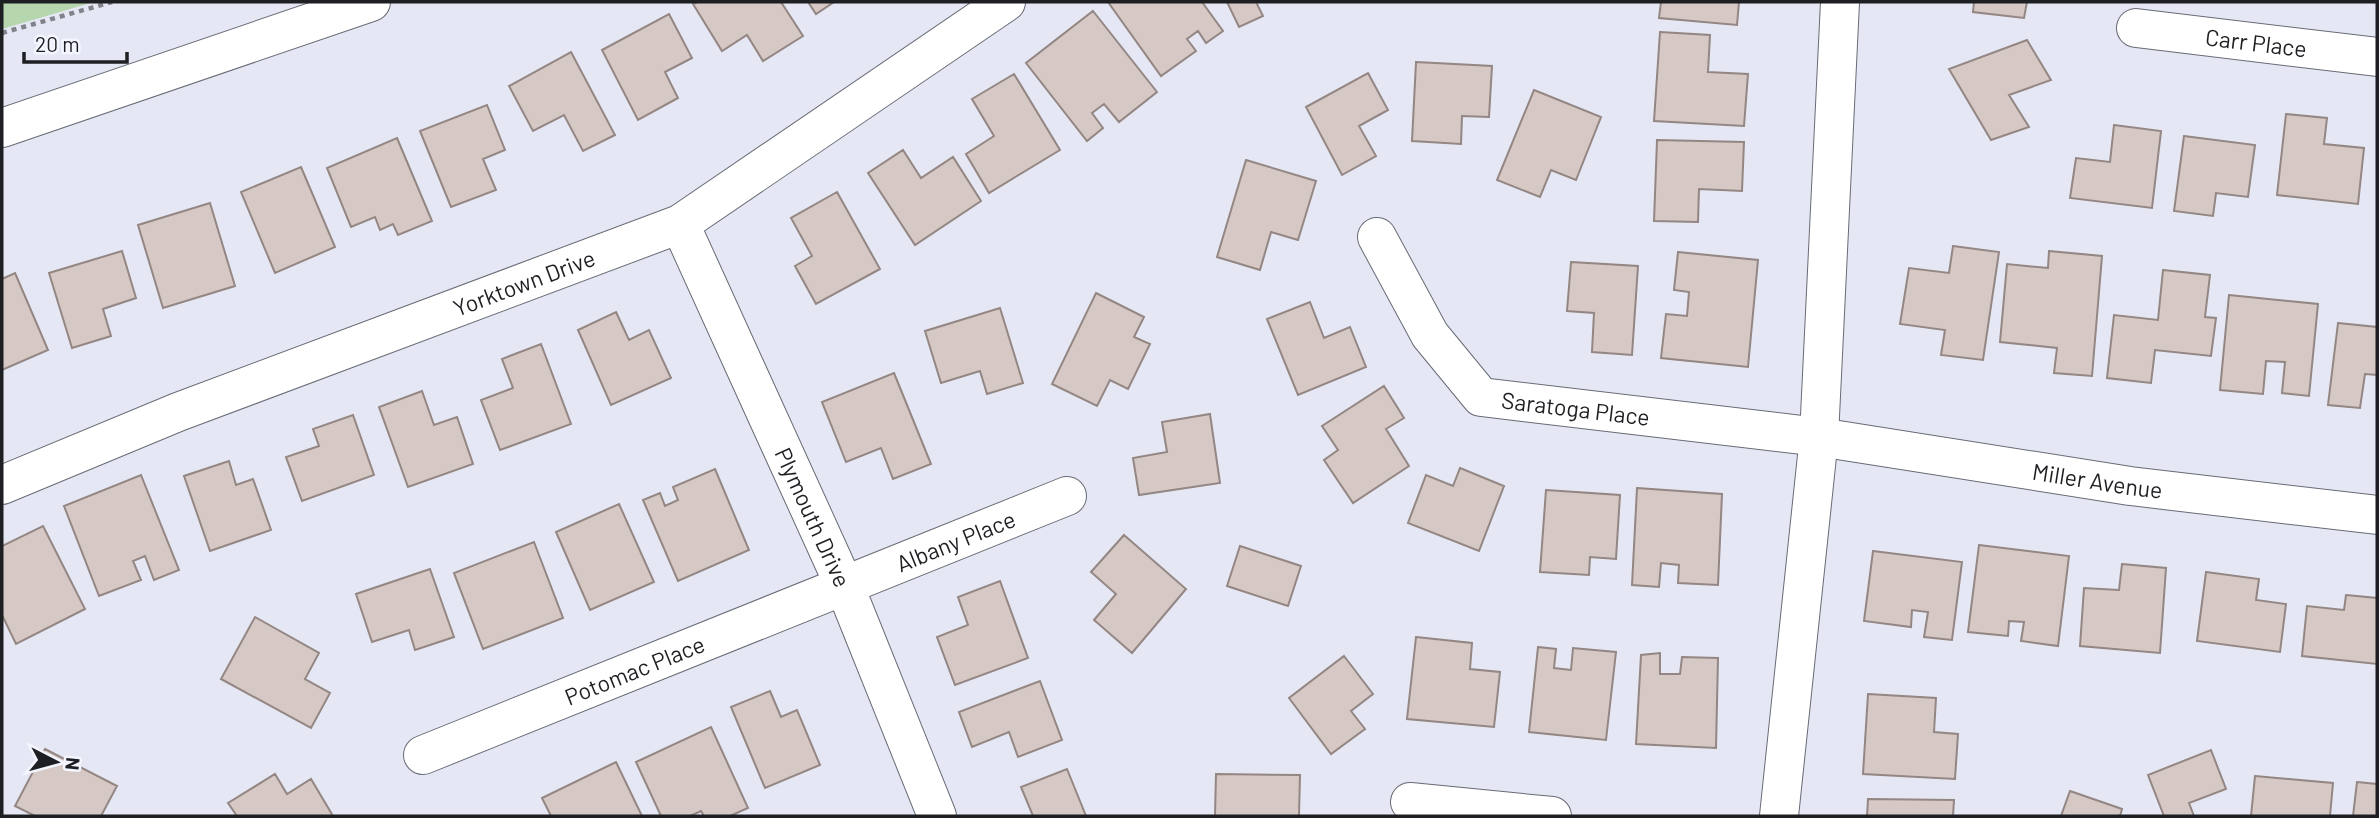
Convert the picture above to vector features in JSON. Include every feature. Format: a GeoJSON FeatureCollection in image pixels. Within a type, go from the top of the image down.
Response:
{"type":"FeatureCollection","features":[{"type":"Feature","properties":{"kind":"street"},"geometry":{"type":"LineString","coordinates":[[2,128],[371,2]]}},
{"type":"Feature","properties":{"kind":"street","name":"Yorktown Drive"},"geometry":{"type":"LineString","coordinates":[[2,485],[178,412],[680,224],[1006,2]]}},
{"type":"Feature","properties":{"kind":"street"},"geometry":{"type":"LineString","coordinates":[[1779,816],[1819,437],[1840,2]]}},
{"type":"Feature","properties":{"kind":"street","name":"Carr Place"},"geometry":{"type":"LineString","coordinates":[[2136,28],[2377,57]]}},
{"type":"Feature","properties":{"kind":"street","name":"Plymouth Drive"},"geometry":{"type":"LineString","coordinates":[[680,224],[845,587],[937,816]]}},
{"type":"Feature","properties":{"kind":"street","name":"Saratoga Place"},"geometry":{"type":"LineString","coordinates":[[1377,237],[1430,335],[1481,397],[1819,437]]}},
{"type":"Feature","properties":{"kind":"street","name":"Miller Avenue"},"geometry":{"type":"LineString","coordinates":[[1819,437],[2130,486],[2377,515]]}},
{"type":"Feature","properties":{"kind":"street","name":"Albany Place"},"geometry":{"type":"LineString","coordinates":[[845,587],[1067,496]]}},
{"type":"Feature","properties":{"kind":"street","name":"Potomac Place"},"geometry":{"type":"LineString","coordinates":[[423,755],[845,587]]}},
{"type":"Feature","properties":{"kind":"street"},"geometry":{"type":"LineString","coordinates":[[1410,802],[1552,816]]}},
{"type":"Feature","properties":{"kind":"path"},"geometry":{"type":"LineString","coordinates":[[2,33],[112,2]]}},
{"type":"Feature","properties":{"kind":"green space"},"geometry":{"type":"Polygon","coordinates":[[[2,2],[94,2],[2,29],[2,2]]]}},
{"type":"Feature","properties":{"kind":"building"},"geometry":{"type":"Polygon","coordinates":[[[781,2],[803,36],[763,61],[747,35],[722,51],[693,4],[781,2]]]}},
{"type":"Feature","properties":{"kind":"building"},"geometry":{"type":"Polygon","coordinates":[[[808,2],[834,2],[816,14],[808,2]]]}},
{"type":"Feature","properties":{"kind":"building"},"geometry":{"type":"Polygon","coordinates":[[[1108,2],[1202,2],[1223,31],[1206,43],[1198,31],[1187,39],[1196,51],[1161,76],[1108,2]]]}},
{"type":"Feature","properties":{"kind":"building"},"geometry":{"type":"Polygon","coordinates":[[[1227,2],[1256,2],[1263,16],[1239,27],[1227,2]]]}},
{"type":"Feature","properties":{"kind":"building"},"geometry":{"type":"Polygon","coordinates":[[[1661,2],[1739,2],[1737,25],[1659,18],[1661,2]]]}},
{"type":"Feature","properties":{"kind":"building"},"geometry":{"type":"Polygon","coordinates":[[[1974,2],[2027,2],[2024,18],[1973,12],[1974,2]]]}},
{"type":"Feature","properties":{"kind":"building"},"geometry":{"type":"Polygon","coordinates":[[[1093,11],[1157,92],[1119,122],[1104,104],[1092,113],[1103,128],[1087,141],[1026,63],[1093,11]]]}},
{"type":"Feature","properties":{"kind":"building"},"geometry":{"type":"Polygon","coordinates":[[[669,14],[692,58],[665,72],[678,98],[638,120],[602,50],[669,14]]]}},
{"type":"Feature","properties":{"kind":"building"},"geometry":{"type":"Polygon","coordinates":[[[1660,32],[1710,35],[1708,72],[1748,74],[1744,126],[1654,121],[1660,32]]]}},
{"type":"Feature","properties":{"kind":"building"},"geometry":{"type":"Polygon","coordinates":[[[2027,40],[2051,80],[2009,95],[2029,127],[1991,140],[1949,69],[2027,40]]]}},
{"type":"Feature","properties":{"kind":"building"},"geometry":{"type":"Polygon","coordinates":[[[571,52],[615,135],[583,151],[564,115],[533,131],[509,86],[571,52]]]}},
{"type":"Feature","properties":{"kind":"building"},"geometry":{"type":"Polygon","coordinates":[[[1416,62],[1492,66],[1489,117],[1462,116],[1461,144],[1412,141],[1416,62]]]}},
{"type":"Feature","properties":{"kind":"building"},"geometry":{"type":"Polygon","coordinates":[[[1368,73],[1388,110],[1359,126],[1376,156],[1342,175],[1306,107],[1368,73]]]}},
{"type":"Feature","properties":{"kind":"building"},"geometry":{"type":"Polygon","coordinates":[[[1014,74],[1060,150],[989,193],[966,154],[994,136],[972,99],[1014,74]]]}},
{"type":"Feature","properties":{"kind":"building"},"geometry":{"type":"Polygon","coordinates":[[[1534,90],[1601,117],[1576,180],[1551,170],[1540,197],[1497,180],[1534,90]]]}},
{"type":"Feature","properties":{"kind":"building"},"geometry":{"type":"Polygon","coordinates":[[[487,105],[505,150],[483,159],[496,190],[451,207],[420,131],[487,105]]]}},
{"type":"Feature","properties":{"kind":"building"},"geometry":{"type":"Polygon","coordinates":[[[2286,114],[2327,118],[2324,144],[2364,148],[2358,204],[2277,195],[2286,114]]]}},
{"type":"Feature","properties":{"kind":"building"},"geometry":{"type":"Polygon","coordinates":[[[2114,125],[2161,131],[2152,208],[2070,198],[2076,158],[2110,162],[2114,125]]]}},
{"type":"Feature","properties":{"kind":"building"},"geometry":{"type":"Polygon","coordinates":[[[2184,136],[2255,145],[2248,197],[2216,193],[2213,216],[2174,211],[2184,136]]]}},
{"type":"Feature","properties":{"kind":"building"},"geometry":{"type":"Polygon","coordinates":[[[397,138],[432,221],[398,235],[393,224],[380,230],[375,217],[351,227],[327,168],[397,138]]]}},
{"type":"Feature","properties":{"kind":"building"},"geometry":{"type":"Polygon","coordinates":[[[1657,140],[1744,142],[1742,191],[1699,189],[1698,222],[1654,221],[1657,140]]]}},
{"type":"Feature","properties":{"kind":"building"},"geometry":{"type":"Polygon","coordinates":[[[903,150],[921,178],[953,157],[981,201],[915,245],[868,173],[903,150]]]}},
{"type":"Feature","properties":{"kind":"building"},"geometry":{"type":"Polygon","coordinates":[[[1246,160],[1316,181],[1298,240],[1271,232],[1260,270],[1217,257],[1246,160]]]}},
{"type":"Feature","properties":{"kind":"building"},"geometry":{"type":"Polygon","coordinates":[[[301,167],[335,247],[275,273],[241,192],[301,167]]]}},
{"type":"Feature","properties":{"kind":"building"},"geometry":{"type":"Polygon","coordinates":[[[837,192],[880,269],[816,304],[795,266],[812,256],[791,218],[837,192]]]}},
{"type":"Feature","properties":{"kind":"building"},"geometry":{"type":"Polygon","coordinates":[[[210,203],[235,286],[163,308],[138,225],[210,203]]]}},
{"type":"Feature","properties":{"kind":"building"},"geometry":{"type":"Polygon","coordinates":[[[1953,246],[1999,252],[1983,360],[1941,355],[1945,330],[1900,324],[1909,268],[1949,273],[1953,246]]]}},
{"type":"Feature","properties":{"kind":"building"},"geometry":{"type":"Polygon","coordinates":[[[122,251],[136,298],[103,309],[111,336],[72,348],[49,273],[122,251]]]}},
{"type":"Feature","properties":{"kind":"building"},"geometry":{"type":"Polygon","coordinates":[[[2049,251],[2102,256],[2092,376],[2054,373],[2057,348],[2000,342],[2007,264],[2048,268],[2049,251]]]}},
{"type":"Feature","properties":{"kind":"building"},"geometry":{"type":"Polygon","coordinates":[[[1678,252],[1758,260],[1748,367],[1661,358],[1666,314],[1687,316],[1689,292],[1674,290],[1678,252]]]}},
{"type":"Feature","properties":{"kind":"building"},"geometry":{"type":"Polygon","coordinates":[[[1571,262],[1638,266],[1632,355],[1592,352],[1594,313],[1567,311],[1571,262]]]}},
{"type":"Feature","properties":{"kind":"building"},"geometry":{"type":"Polygon","coordinates":[[[2163,270],[2210,275],[2205,317],[2216,318],[2211,356],[2155,350],[2151,383],[2107,378],[2114,315],[2158,320],[2163,270]]]}},
{"type":"Feature","properties":{"kind":"building"},"geometry":{"type":"Polygon","coordinates":[[[15,273],[48,350],[2,370],[2,279],[15,273]]]}},
{"type":"Feature","properties":{"kind":"building"},"geometry":{"type":"Polygon","coordinates":[[[1096,293],[1144,317],[1134,337],[1150,344],[1128,389],[1110,380],[1097,406],[1052,384],[1096,293]]]}},
{"type":"Feature","properties":{"kind":"building"},"geometry":{"type":"Polygon","coordinates":[[[2229,295],[2318,304],[2309,396],[2282,393],[2285,362],[2266,361],[2263,394],[2220,390],[2229,295]]]}},
{"type":"Feature","properties":{"kind":"building"},"geometry":{"type":"Polygon","coordinates":[[[1310,302],[1324,338],[1350,327],[1366,367],[1298,395],[1267,319],[1310,302]]]}},
{"type":"Feature","properties":{"kind":"building"},"geometry":{"type":"Polygon","coordinates":[[[1000,308],[1023,383],[987,394],[980,371],[941,383],[925,331],[1000,308]]]}},
{"type":"Feature","properties":{"kind":"building"},"geometry":{"type":"Polygon","coordinates":[[[616,312],[629,340],[649,330],[671,378],[611,405],[578,330],[616,312]]]}},
{"type":"Feature","properties":{"kind":"building"},"geometry":{"type":"Polygon","coordinates":[[[2338,323],[2377,327],[2377,375],[2365,374],[2360,408],[2328,405],[2338,323]]]}},
{"type":"Feature","properties":{"kind":"building"},"geometry":{"type":"Polygon","coordinates":[[[541,344],[571,424],[500,450],[481,400],[513,388],[502,359],[541,344]]]}},
{"type":"Feature","properties":{"kind":"building"},"geometry":{"type":"Polygon","coordinates":[[[894,373],[931,464],[893,479],[881,448],[846,462],[822,402],[894,373]]]}},
{"type":"Feature","properties":{"kind":"building"},"geometry":{"type":"Polygon","coordinates":[[[1384,386],[1404,418],[1386,429],[1409,466],[1353,503],[1324,460],[1338,450],[1322,426],[1384,386]]]}},
{"type":"Feature","properties":{"kind":"building"},"geometry":{"type":"Polygon","coordinates":[[[422,391],[434,425],[457,417],[473,464],[408,487],[379,407],[422,391]]]}},
{"type":"Feature","properties":{"kind":"building"},"geometry":{"type":"Polygon","coordinates":[[[1210,414],[1220,483],[1139,495],[1133,458],[1167,452],[1162,422],[1210,414]]]}},
{"type":"Feature","properties":{"kind":"building"},"geometry":{"type":"Polygon","coordinates":[[[353,415],[374,475],[302,501],[286,457],[319,446],[313,429],[353,415]]]}},
{"type":"Feature","properties":{"kind":"building"},"geometry":{"type":"Polygon","coordinates":[[[229,461],[236,485],[253,479],[271,530],[210,551],[184,476],[229,461]]]}},
{"type":"Feature","properties":{"kind":"building"},"geometry":{"type":"Polygon","coordinates":[[[1460,468],[1504,486],[1479,551],[1408,523],[1426,475],[1453,486],[1460,468]]]}},
{"type":"Feature","properties":{"kind":"building"},"geometry":{"type":"Polygon","coordinates":[[[715,469],[749,550],[678,581],[643,500],[660,493],[665,506],[678,500],[673,487],[715,469]]]}},
{"type":"Feature","properties":{"kind":"building"},"geometry":{"type":"Polygon","coordinates":[[[141,475],[179,570],[154,580],[145,556],[133,561],[141,580],[99,596],[64,506],[141,475]]]}},
{"type":"Feature","properties":{"kind":"building"},"geometry":{"type":"Polygon","coordinates":[[[1637,488],[1722,494],[1718,585],[1678,583],[1679,565],[1661,563],[1659,587],[1632,585],[1637,488]]]}},
{"type":"Feature","properties":{"kind":"building"},"geometry":{"type":"Polygon","coordinates":[[[1546,490],[1620,495],[1616,559],[1590,557],[1589,575],[1540,572],[1546,490]]]}},
{"type":"Feature","properties":{"kind":"building"},"geometry":{"type":"Polygon","coordinates":[[[619,504],[654,582],[590,610],[556,532],[619,504]]]}},
{"type":"Feature","properties":{"kind":"building"},"geometry":{"type":"Polygon","coordinates":[[[43,526],[85,609],[16,644],[2,615],[2,546],[43,526]]]}},
{"type":"Feature","properties":{"kind":"building"},"geometry":{"type":"Polygon","coordinates":[[[1124,535],[1186,589],[1132,653],[1094,620],[1116,594],[1091,572],[1124,535]]]}},
{"type":"Feature","properties":{"kind":"building"},"geometry":{"type":"Polygon","coordinates":[[[534,542],[563,618],[483,649],[454,573],[534,542]]]}},
{"type":"Feature","properties":{"kind":"building"},"geometry":{"type":"Polygon","coordinates":[[[1979,545],[2069,556],[2058,646],[2021,641],[2024,622],[2009,621],[2008,636],[1968,632],[1979,545]]]}},
{"type":"Feature","properties":{"kind":"building"},"geometry":{"type":"Polygon","coordinates":[[[1240,546],[1301,566],[1288,606],[1227,586],[1240,546]]]}},
{"type":"Feature","properties":{"kind":"building"},"geometry":{"type":"Polygon","coordinates":[[[1873,551],[1962,562],[1952,640],[1924,637],[1928,612],[1912,610],[1911,627],[1864,621],[1873,551]]]}},
{"type":"Feature","properties":{"kind":"building"},"geometry":{"type":"Polygon","coordinates":[[[2122,564],[2166,568],[2160,653],[2080,646],[2084,588],[2119,590],[2122,564]]]}},
{"type":"Feature","properties":{"kind":"building"},"geometry":{"type":"Polygon","coordinates":[[[430,569],[454,637],[415,650],[409,630],[372,642],[356,594],[430,569]]]}},
{"type":"Feature","properties":{"kind":"building"},"geometry":{"type":"Polygon","coordinates":[[[2206,572],[2259,579],[2256,600],[2286,604],[2280,652],[2197,641],[2206,572]]]}},
{"type":"Feature","properties":{"kind":"building"},"geometry":{"type":"Polygon","coordinates":[[[1000,581],[1028,658],[955,685],[937,637],[968,625],[958,597],[1000,581]]]}},
{"type":"Feature","properties":{"kind":"building"},"geometry":{"type":"Polygon","coordinates":[[[2346,595],[2377,598],[2377,664],[2302,656],[2307,606],[2344,610],[2346,595]]]}},
{"type":"Feature","properties":{"kind":"building"},"geometry":{"type":"Polygon","coordinates":[[[255,617],[319,653],[305,679],[330,693],[311,728],[221,679],[255,617]]]}},
{"type":"Feature","properties":{"kind":"building"},"geometry":{"type":"Polygon","coordinates":[[[1416,637],[1472,643],[1470,669],[1500,672],[1494,727],[1407,719],[1416,637]]]}},
{"type":"Feature","properties":{"kind":"building"},"geometry":{"type":"Polygon","coordinates":[[[1538,647],[1556,649],[1554,668],[1571,670],[1573,648],[1616,652],[1606,740],[1529,732],[1538,647]]]}},
{"type":"Feature","properties":{"kind":"building"},"geometry":{"type":"Polygon","coordinates":[[[1660,653],[1660,674],[1680,674],[1682,657],[1718,658],[1716,748],[1636,744],[1641,655],[1660,653]]]}},
{"type":"Feature","properties":{"kind":"building"},"geometry":{"type":"Polygon","coordinates":[[[1344,656],[1373,694],[1351,711],[1365,729],[1331,754],[1289,698],[1344,656]]]}},
{"type":"Feature","properties":{"kind":"building"},"geometry":{"type":"Polygon","coordinates":[[[1040,681],[1062,740],[1018,757],[1009,732],[972,747],[959,712],[1040,681]]]}},
{"type":"Feature","properties":{"kind":"building"},"geometry":{"type":"Polygon","coordinates":[[[770,691],[781,717],[797,710],[820,765],[765,788],[731,707],[770,691]]]}},
{"type":"Feature","properties":{"kind":"building"},"geometry":{"type":"Polygon","coordinates":[[[1868,694],[1936,698],[1934,732],[1958,734],[1955,779],[1863,774],[1868,694]]]}},
{"type":"Feature","properties":{"kind":"building"},"geometry":{"type":"Polygon","coordinates":[[[711,727],[748,808],[730,816],[704,816],[701,811],[690,816],[661,816],[636,762],[711,727]]]}},
{"type":"Feature","properties":{"kind":"building"},"geometry":{"type":"Polygon","coordinates":[[[45,749],[117,786],[101,816],[35,816],[15,806],[45,749]]]}},
{"type":"Feature","properties":{"kind":"building"},"geometry":{"type":"Polygon","coordinates":[[[2211,750],[2226,789],[2189,803],[2194,816],[2164,816],[2148,775],[2211,750]]]}},
{"type":"Feature","properties":{"kind":"building"},"geometry":{"type":"Polygon","coordinates":[[[616,762],[642,816],[551,816],[542,798],[616,762]]]}},
{"type":"Feature","properties":{"kind":"building"},"geometry":{"type":"Polygon","coordinates":[[[1067,769],[1086,816],[1033,816],[1021,787],[1067,769]]]}},
{"type":"Feature","properties":{"kind":"building"},"geometry":{"type":"Polygon","coordinates":[[[275,774],[287,794],[311,779],[333,816],[237,816],[228,803],[275,774]]]}},
{"type":"Feature","properties":{"kind":"building"},"geometry":{"type":"Polygon","coordinates":[[[1216,774],[1300,775],[1299,816],[1215,816],[1216,774]]]}},
{"type":"Feature","properties":{"kind":"building"},"geometry":{"type":"Polygon","coordinates":[[[2255,776],[2333,783],[2330,816],[2251,816],[2255,776]]]}},
{"type":"Feature","properties":{"kind":"building"},"geometry":{"type":"Polygon","coordinates":[[[2357,782],[2377,784],[2377,816],[2353,816],[2357,782]]]}},
{"type":"Feature","properties":{"kind":"building"},"geometry":{"type":"Polygon","coordinates":[[[2070,791],[2122,809],[2120,816],[2061,816],[2070,791]]]}},
{"type":"Feature","properties":{"kind":"building"},"geometry":{"type":"Polygon","coordinates":[[[1868,799],[1954,800],[1953,816],[1867,816],[1868,799]]]}}]}
